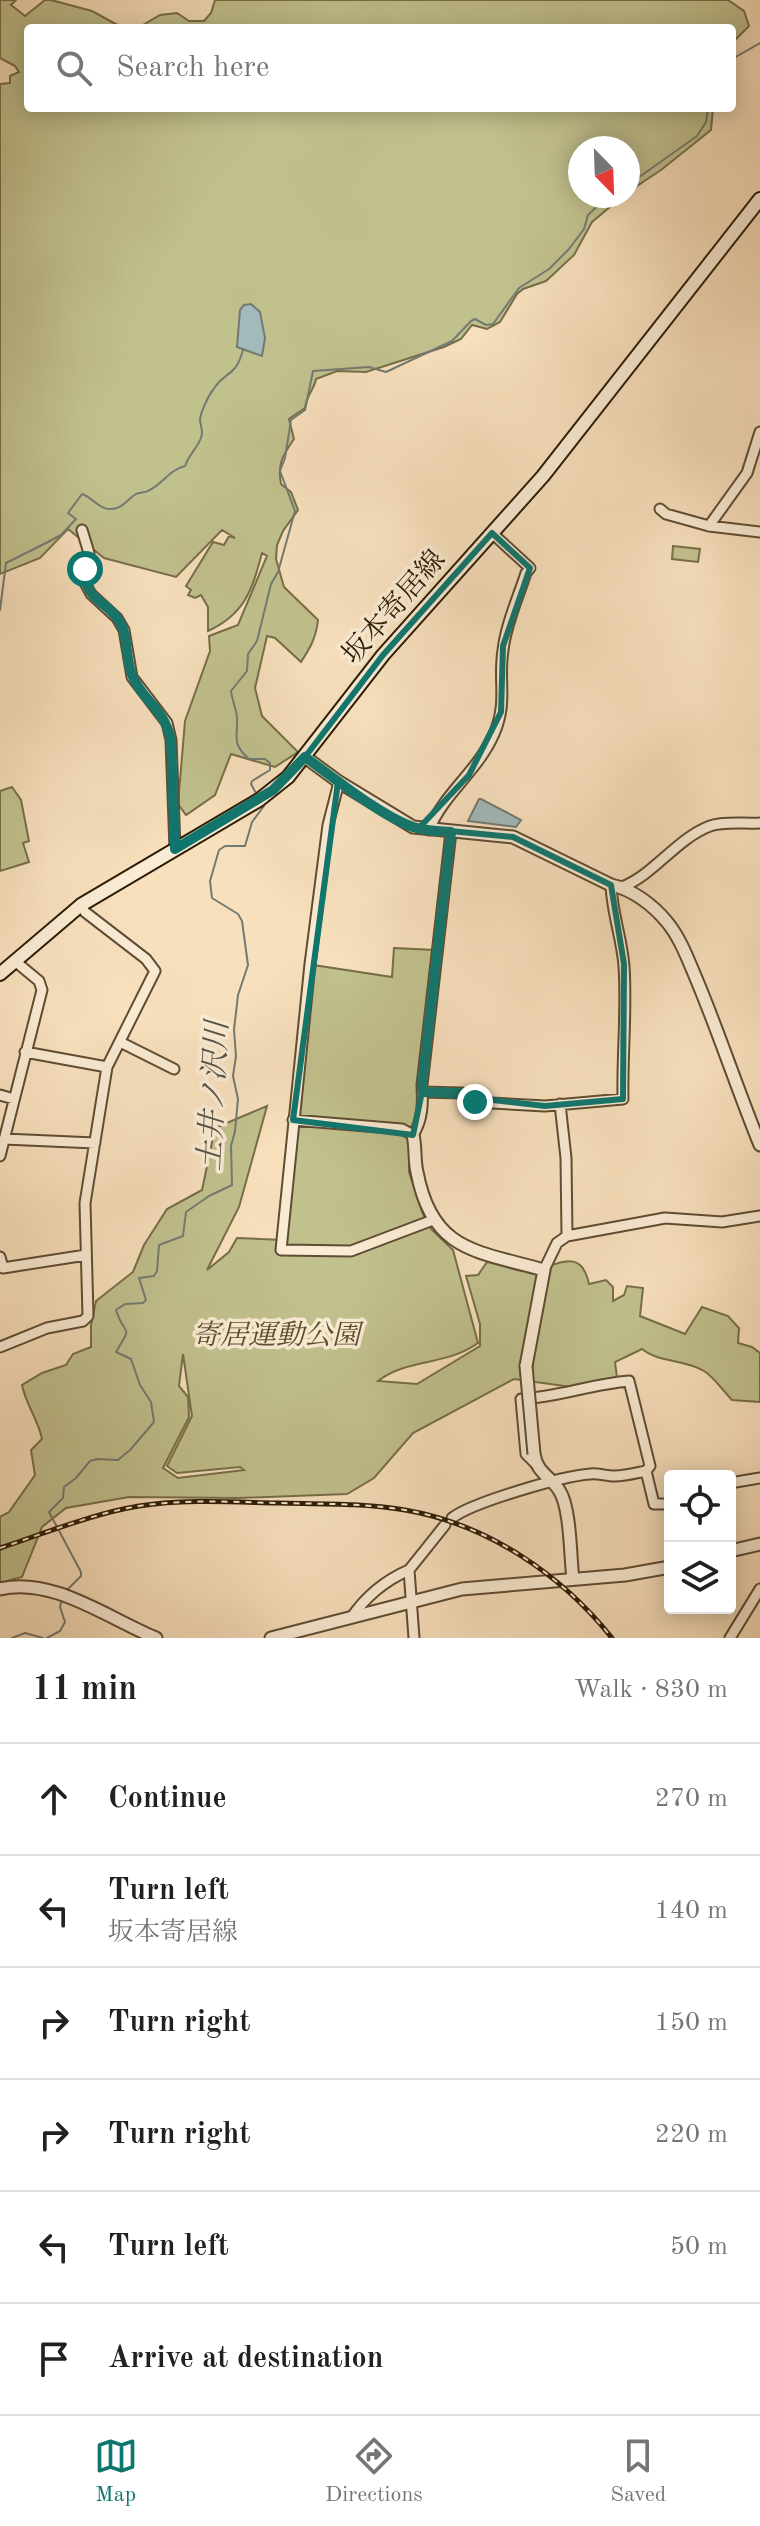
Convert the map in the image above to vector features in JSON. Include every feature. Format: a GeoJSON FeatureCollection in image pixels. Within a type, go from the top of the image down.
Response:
{"type":"FeatureCollection","features":[{"type":"Feature","properties":{"kind":"main road","name":"坂本寄居線"},"geometry":{"type":"LineString","coordinates":[[0,974],[81,905],[273,790],[305,757],[383,655],[559,455],[759,204]]}},
{"type":"Feature","properties":{"kind":"street"},"geometry":{"type":"LineString","coordinates":[[709,526],[747,473],[760,432]]}},
{"type":"Feature","properties":{"kind":"street"},"geometry":{"type":"LineString","coordinates":[[660,509],[666,514],[709,526],[760,532]]}},
{"type":"Feature","properties":{"kind":"street"},"geometry":{"type":"LineString","coordinates":[[82,530],[89,553],[85,583],[91,594],[117,618],[124,630],[132,677],[167,723],[171,740],[175,849]]}},
{"type":"Feature","properties":{"kind":"street"},"geometry":{"type":"LineString","coordinates":[[429,830],[437,809],[469,775],[482,755],[501,712],[503,646],[530,568],[492,533]]}},
{"type":"Feature","properties":{"kind":"street"},"geometry":{"type":"LineString","coordinates":[[305,757],[339,782],[413,827],[513,837],[650,905],[677,936],[719,1033],[742,1103],[760,1145]]}},
{"type":"Feature","properties":{"kind":"street"},"geometry":{"type":"LineString","coordinates":[[339,782],[328,825],[281,1250],[351,1251],[433,1220]]}},
{"type":"Feature","properties":{"kind":"street"},"geometry":{"type":"LineString","coordinates":[[617,886],[631,884],[669,851],[711,825],[760,823]]}},
{"type":"Feature","properties":{"kind":"street"},"geometry":{"type":"LineString","coordinates":[[451,832],[422,1113],[413,1135],[416,1170],[433,1220],[457,1244],[544,1270]]}},
{"type":"Feature","properties":{"kind":"street"},"geometry":{"type":"LineString","coordinates":[[422,1092],[462,1093],[475,1102],[545,1106],[623,1099],[626,1040],[624,964],[611,902],[617,886]]}},
{"type":"Feature","properties":{"kind":"street"},"geometry":{"type":"LineString","coordinates":[[0,1347],[47,1328],[83,1321],[88,1316],[85,1203],[107,1067],[155,971],[85,912],[81,905]]}},
{"type":"Feature","properties":{"kind":"street"},"geometry":{"type":"LineString","coordinates":[[0,1156],[42,990],[39,981],[16,962]]}},
{"type":"Feature","properties":{"kind":"street"},"geometry":{"type":"LineString","coordinates":[[120,1042],[174,1069]]}},
{"type":"Feature","properties":{"kind":"street"},"geometry":{"type":"LineString","coordinates":[[25,1052],[107,1067]]}},
{"type":"Feature","properties":{"kind":"street"},"geometry":{"type":"LineString","coordinates":[[0,1095],[14,1099]]}},
{"type":"Feature","properties":{"kind":"street"},"geometry":{"type":"LineString","coordinates":[[560,1104],[566,1158],[567,1236]]}},
{"type":"Feature","properties":{"kind":"street"},"geometry":{"type":"LineString","coordinates":[[293,1120],[402,1129],[413,1135]]}},
{"type":"Feature","properties":{"kind":"street"},"geometry":{"type":"LineString","coordinates":[[4,1139],[95,1143]]}},
{"type":"Feature","properties":{"kind":"street"},"geometry":{"type":"LineString","coordinates":[[573,1579],[564,1504],[559,1489],[538,1469],[534,1458],[526,1366],[544,1270],[557,1243],[567,1236],[665,1218],[722,1222],[760,1216]]}},
{"type":"Feature","properties":{"kind":"street"},"geometry":{"type":"LineString","coordinates":[[0,1257],[3,1268],[86,1255]]}},
{"type":"Feature","properties":{"kind":"street"},"geometry":{"type":"LineString","coordinates":[[351,1618],[377,1590],[409,1570],[449,1522],[463,1511],[498,1497],[594,1473],[618,1476],[646,1471],[650,1466],[629,1381],[521,1399],[526,1454],[534,1458]]}},
{"type":"Feature","properties":{"kind":"street"},"geometry":{"type":"LineString","coordinates":[[646,1471],[654,1504],[664,1504]]}},
{"type":"Feature","properties":{"kind":"street"},"geometry":{"type":"LineString","coordinates":[[736,1482],[760,1478]]}},
{"type":"Feature","properties":{"kind":"street"},"geometry":{"type":"LineString","coordinates":[[736,1550],[760,1544]]}},
{"type":"Feature","properties":{"kind":"street"},"geometry":{"type":"LineString","coordinates":[[271,1638],[462,1589],[625,1575],[664,1568]]}},
{"type":"Feature","properties":{"kind":"street"},"geometry":{"type":"LineString","coordinates":[[409,1570],[414,1638]]}},
{"type":"Feature","properties":{"kind":"street"},"geometry":{"type":"LineString","coordinates":[[0,1589],[29,1586],[54,1592],[156,1638]]}},
{"type":"Feature","properties":{"kind":"street"},"geometry":{"type":"LineString","coordinates":[[730,1638],[760,1589]]}},
{"type":"Feature","properties":{"kind":"street"},"geometry":{"type":"LineString","coordinates":[[315,1638],[322,1627]]}},
{"type":"Feature","properties":{"kind":"highlighted area"},"geometry":{"type":"Polygon","coordinates":[[[492,533],[530,568],[503,646],[501,712],[469,775],[419,828],[513,837],[611,885],[624,964],[623,1099],[545,1106],[422,1092],[413,1135],[293,1120],[338,782],[305,757],[383,655],[492,533]]]}},
{"type":"Feature","properties":{"kind":"green space"},"geometry":{"type":"Polygon","coordinates":[[[0,0],[16,0],[11,5],[25,16],[45,0],[51,0],[92,11],[116,24],[24,24],[24,112],[713,112],[711,130],[640,184],[640,136],[568,136],[568,208],[609,208],[592,222],[574,255],[546,281],[517,294],[500,322],[487,329],[472,325],[461,339],[444,347],[366,372],[337,371],[316,379],[305,408],[289,419],[294,439],[282,460],[280,477],[281,484],[291,492],[298,510],[283,531],[277,545],[276,559],[284,587],[318,620],[317,626],[301,662],[275,638],[267,636],[255,688],[262,716],[298,752],[275,767],[231,754],[215,795],[186,815],[178,804],[185,721],[210,651],[209,636],[238,625],[267,556],[262,553],[255,578],[239,609],[208,631],[208,607],[201,595],[195,598],[188,595],[191,590],[186,586],[213,542],[224,545],[229,536],[235,538],[222,530],[176,577],[104,558],[68,529],[40,558],[0,574],[0,84],[10,83],[10,76],[19,72],[15,66],[0,58],[0,0]]]}},
{"type":"Feature","properties":{"kind":"green space"},"geometry":{"type":"Polygon","coordinates":[[[215,0],[728,0],[744,11],[749,26],[736,39],[736,24],[145,24],[160,15],[177,13],[189,21],[204,21],[211,13],[215,0]]]}},
{"type":"Feature","properties":{"kind":"green space"},"geometry":{"type":"Polygon","coordinates":[[[673,546],[700,549],[698,562],[672,559],[673,546]]]}},
{"type":"Feature","properties":{"kind":"green space"},"geometry":{"type":"Polygon","coordinates":[[[12,787],[21,800],[29,841],[23,843],[29,862],[0,871],[0,791],[12,787]]]}},
{"type":"Feature","properties":{"kind":"green space","name":"寄居運動公園"},"geometry":{"type":"Polygon","coordinates":[[[394,948],[434,950],[409,1172],[431,1229],[453,1250],[478,1343],[453,1355],[402,1369],[378,1381],[417,1384],[480,1346],[480,1324],[466,1276],[478,1275],[487,1262],[525,1271],[572,1261],[585,1271],[589,1284],[606,1280],[613,1287],[613,1301],[624,1295],[627,1286],[643,1288],[640,1316],[685,1334],[702,1307],[728,1316],[739,1328],[738,1343],[760,1353],[760,1402],[732,1400],[704,1371],[689,1364],[656,1357],[642,1349],[615,1362],[617,1378],[593,1390],[514,1379],[413,1433],[374,1478],[347,1494],[238,1498],[129,1497],[66,1508],[42,1527],[22,1577],[0,1583],[0,1517],[9,1512],[35,1475],[31,1450],[42,1439],[22,1385],[42,1373],[66,1365],[73,1354],[91,1347],[96,1301],[133,1272],[144,1245],[167,1209],[202,1190],[215,1128],[267,1106],[239,1207],[207,1270],[229,1252],[237,1238],[283,1240],[313,965],[392,977],[394,948]],[[183,1354],[179,1386],[188,1397],[189,1417],[163,1468],[178,1478],[244,1470],[240,1467],[177,1473],[167,1466],[192,1416],[183,1354]]]}},
{"type":"Feature","properties":{"kind":"water"},"geometry":{"type":"Polygon","coordinates":[[[251,304],[260,312],[265,338],[262,356],[237,347],[240,310],[244,305],[251,304]]]}},
{"type":"Feature","properties":{"kind":"water"},"geometry":{"type":"Polygon","coordinates":[[[479,799],[521,820],[516,827],[468,821],[479,799]]]}},
{"type":"Feature","properties":{"kind":"waterway","name":"土井ノ沢川"},"geometry":{"type":"LineString","coordinates":[[736,57],[760,43]]}},
{"type":"Feature","properties":{"kind":"waterway","name":"土井ノ沢川"},"geometry":{"type":"LineString","coordinates":[[640,176],[697,136],[706,122],[707,112]]}},
{"type":"Feature","properties":{"kind":"waterway","name":"土井ノ沢川"},"geometry":{"type":"LineString","coordinates":[[257,795],[252,781],[270,770],[270,763],[265,759],[249,759],[240,749],[231,691],[247,671],[248,654],[257,641],[271,584],[278,572],[295,511],[280,471],[291,420],[305,410],[313,371],[369,367],[386,372],[452,341],[475,319],[486,325],[493,324],[519,288],[549,269],[569,249],[584,229],[588,215],[595,208]]}},
{"type":"Feature","properties":{"kind":"waterway"},"geometry":{"type":"LineString","coordinates":[[0,610],[6,563],[61,535],[76,519],[68,513],[82,494],[105,508],[117,508],[185,466],[201,438],[200,419],[207,400],[217,384],[237,366],[243,350]]}},
{"type":"Feature","properties":{"kind":"waterway","name":"土井ノ沢川"},"geometry":{"type":"LineString","coordinates":[[67,1590],[81,1576],[81,1572],[49,1512],[63,1498],[64,1487],[90,1461],[118,1460],[154,1422],[151,1402],[140,1385],[131,1359],[116,1352],[126,1333],[116,1310],[125,1304],[146,1300],[139,1278],[154,1276],[159,1245],[183,1236],[186,1212],[232,1185],[231,1146],[238,1099],[233,1076],[236,1056],[234,1030],[238,995],[248,965],[242,921],[238,914],[212,898],[210,881],[219,850],[225,846],[245,846],[252,822],[264,806]]}},
{"type":"Feature","properties":{"kind":"waterway","name":"土井ノ沢川"},"geometry":{"type":"LineString","coordinates":[[47,1638],[60,1631],[65,1622],[60,1607],[62,1599]]}},
{"type":"Feature","properties":{"kind":"waterway","name":"土井ノ沢川"},"geometry":{"type":"LineString","coordinates":[[12,1638],[25,1633],[43,1638]]}},
{"type":"Feature","properties":{"kind":"railway"},"geometry":{"type":"LineString","coordinates":[[0,1548],[104,1514],[174,1502],[326,1504],[405,1510],[465,1527],[520,1555],[570,1593],[612,1638]]}},
{"type":"Feature","properties":{"kind":"route"},"geometry":{"type":"LineString","coordinates":[[85,569],[85,583],[91,594],[117,618],[124,630],[132,677],[167,723],[171,740],[175,849],[273,790],[305,757],[339,782],[413,827],[451,832],[422,1092],[462,1093],[475,1102]]}}]}
